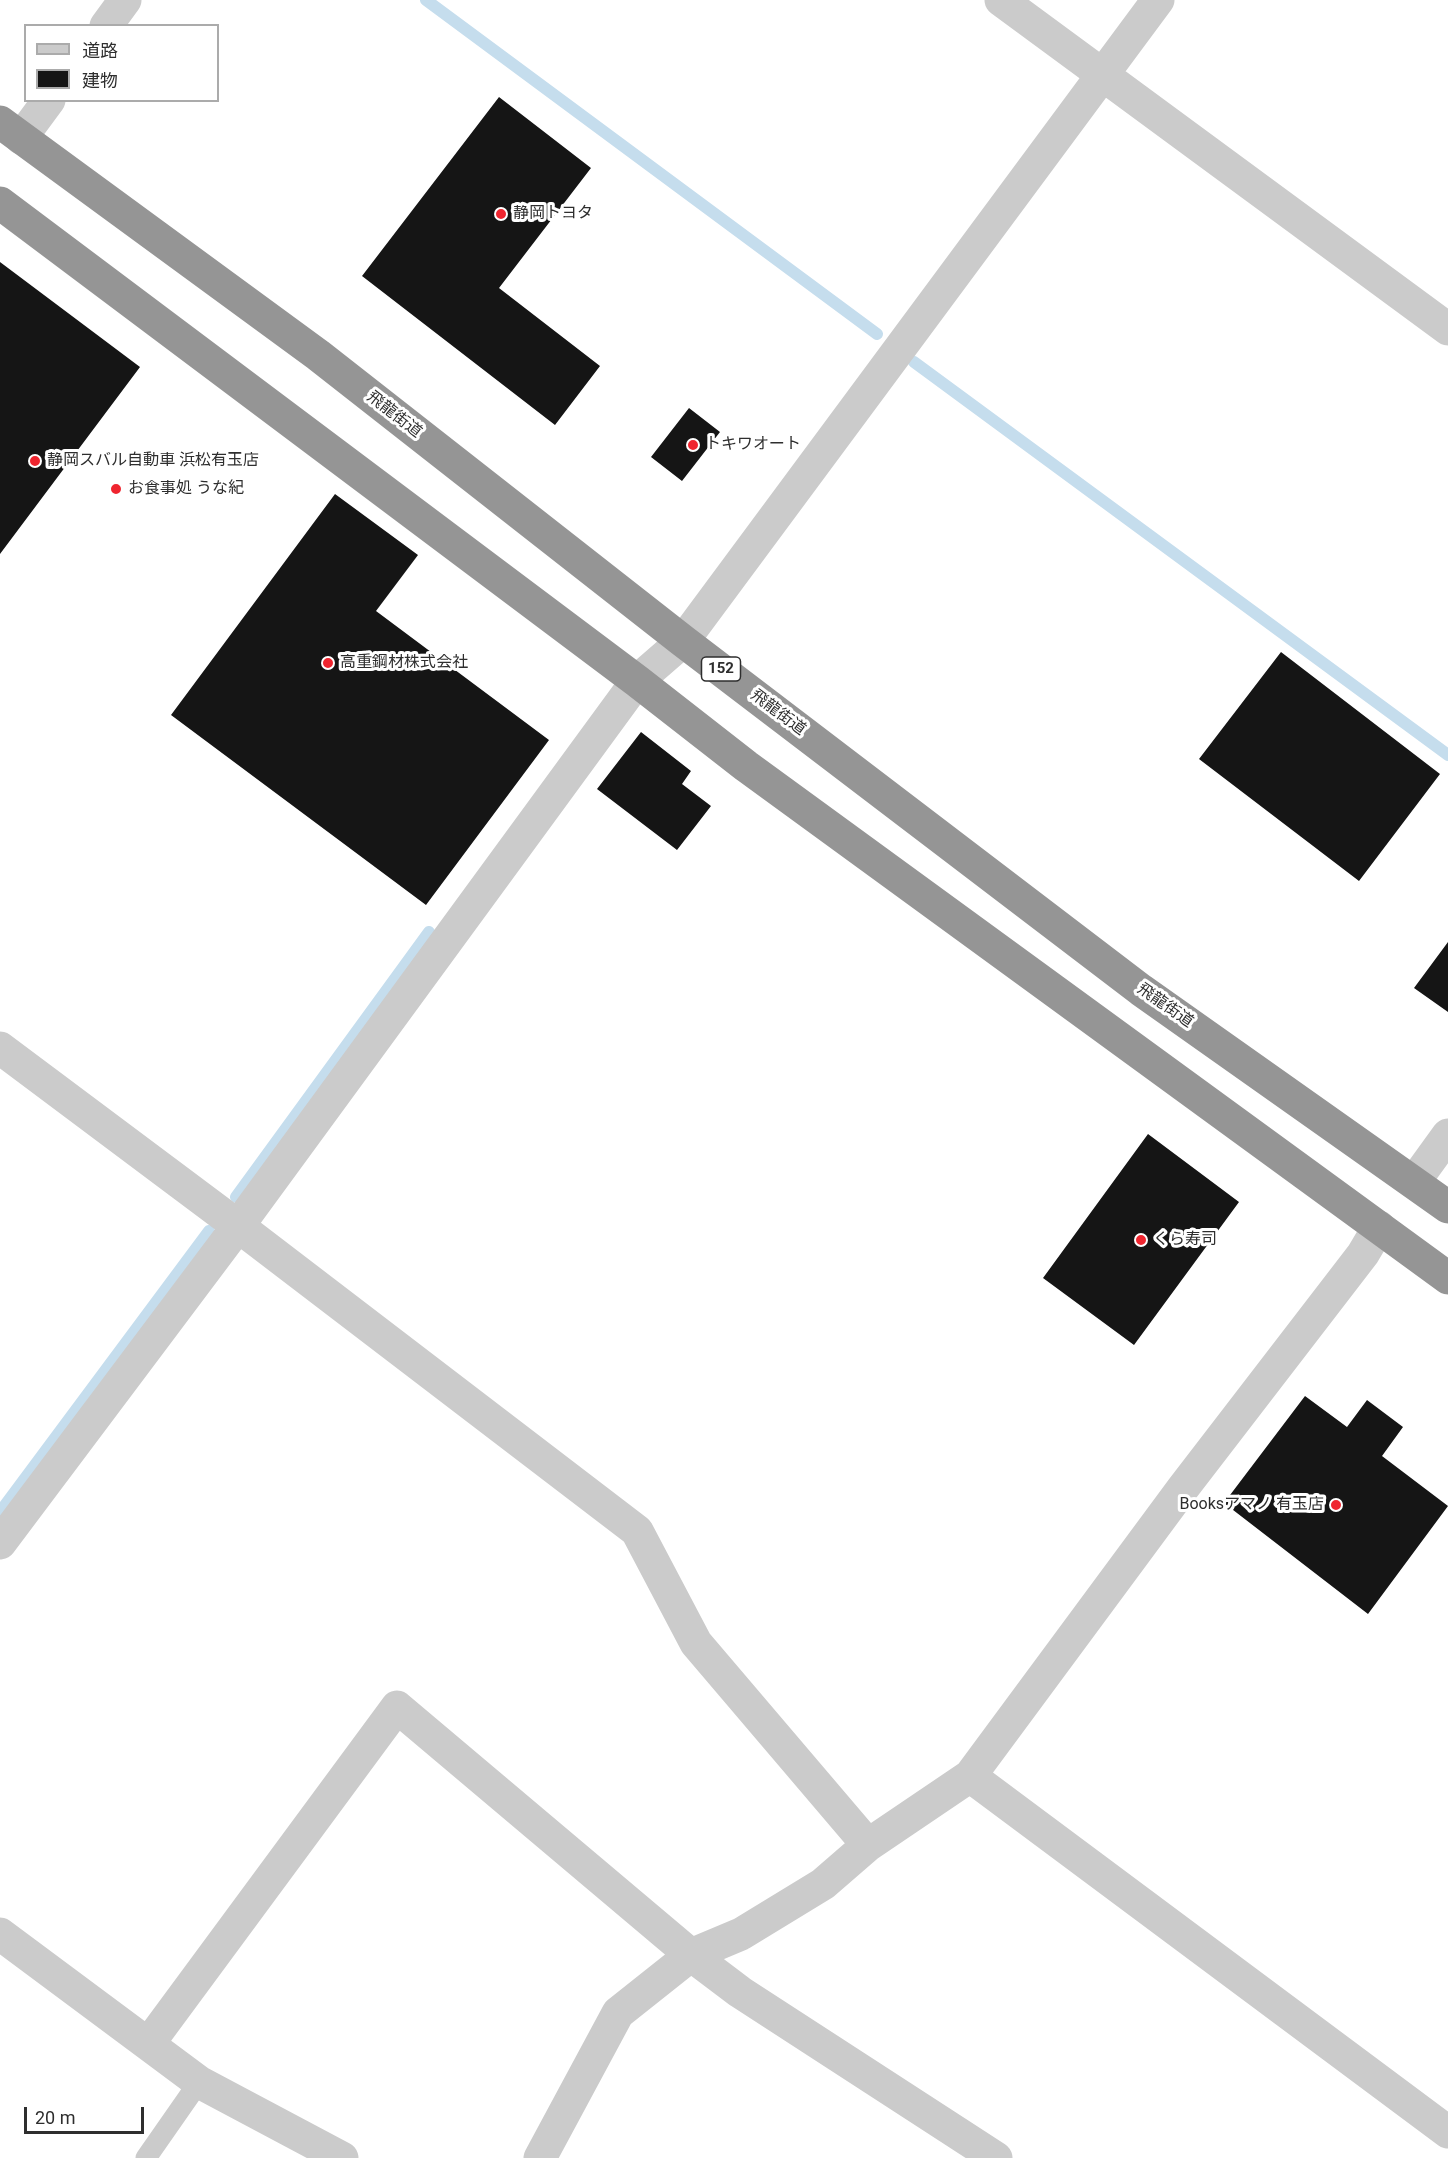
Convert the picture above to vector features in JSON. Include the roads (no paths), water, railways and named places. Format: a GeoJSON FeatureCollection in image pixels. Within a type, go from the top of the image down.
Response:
{"type":"FeatureCollection","features":[{"type":"Feature","properties":{"kind":"highway","name":"飛龍街道"},"geometry":{"type":"LineString","coordinates":[[11,130],[318,355],[683,641],[1142,990],[1448,1207]]}},
{"type":"Feature","properties":{"kind":"highway"},"geometry":{"type":"LineString","coordinates":[[0,203],[637,681],[746,766],[1448,1278]]}},
{"type":"Feature","properties":{"kind":"street"},"geometry":{"type":"LineString","coordinates":[[107,24],[125,0]]}},
{"type":"Feature","properties":{"kind":"street"},"geometry":{"type":"LineString","coordinates":[[1001,0],[1448,329]]}},
{"type":"Feature","properties":{"kind":"street"},"geometry":{"type":"LineString","coordinates":[[0,1543],[238,1226],[637,681],[683,641],[1158,0]]}},
{"type":"Feature","properties":{"kind":"street"},"geometry":{"type":"LineString","coordinates":[[11,130],[46,102]]}},
{"type":"Feature","properties":{"kind":"street"},"geometry":{"type":"LineString","coordinates":[[0,1048],[638,1531],[696,1643],[868,1845]]}},
{"type":"Feature","properties":{"kind":"street"},"geometry":{"type":"LineString","coordinates":[[1414,1182],[1448,1135]]}},
{"type":"Feature","properties":{"kind":"street"},"geometry":{"type":"LineString","coordinates":[[540,2158],[618,2013],[691,1955],[741,1934],[823,1884],[868,1845],[970,1776],[1183,1488],[1363,1254],[1379,1227]]}},
{"type":"Feature","properties":{"kind":"street"},"geometry":{"type":"LineString","coordinates":[[149,2043],[398,1707],[691,1955],[740,1992],[996,2158]]}},
{"type":"Feature","properties":{"kind":"street"},"geometry":{"type":"LineString","coordinates":[[970,1776],[1448,2132]]}},
{"type":"Feature","properties":{"kind":"street"},"geometry":{"type":"LineString","coordinates":[[0,1934],[199,2082],[342,2158]]}},
{"type":"Feature","properties":{"kind":"lane"},"geometry":{"type":"LineString","coordinates":[[146,2158],[199,2082]]}},
{"type":"Feature","properties":{"kind":"waterway"},"geometry":{"type":"LineString","coordinates":[[426,0],[877,334]]}},
{"type":"Feature","properties":{"kind":"waterway"},"geometry":{"type":"LineString","coordinates":[[914,362],[1448,755]]}},
{"type":"Feature","properties":{"kind":"waterway"},"geometry":{"type":"LineString","coordinates":[[236,1197],[429,932]]}},
{"type":"Feature","properties":{"kind":"waterway"},"geometry":{"type":"LineString","coordinates":[[0,1512],[209,1231]]}},
{"type":"Feature","properties":{"kind":"place","name":"静岡トヨタ"},"geometry":{"type":"Point","coordinates":[501,214]}},
{"type":"Feature","properties":{"kind":"place","name":"トキワオート"},"geometry":{"type":"Point","coordinates":[693,445]}},
{"type":"Feature","properties":{"kind":"place","name":"静岡スバル自動車 浜松有玉店"},"geometry":{"type":"Point","coordinates":[35,461]}},
{"type":"Feature","properties":{"kind":"place","name":"お食事処 うな紀"},"geometry":{"type":"Point","coordinates":[116,489]}},
{"type":"Feature","properties":{"kind":"place","name":"高重鋼材株式会社"},"geometry":{"type":"Point","coordinates":[328,663]}},
{"type":"Feature","properties":{"kind":"place","name":"くら寿司"},"geometry":{"type":"Point","coordinates":[1141,1240]}},
{"type":"Feature","properties":{"kind":"place","name":"Booksアマノ 有玉店"},"geometry":{"type":"Point","coordinates":[1336,1505]}}]}
